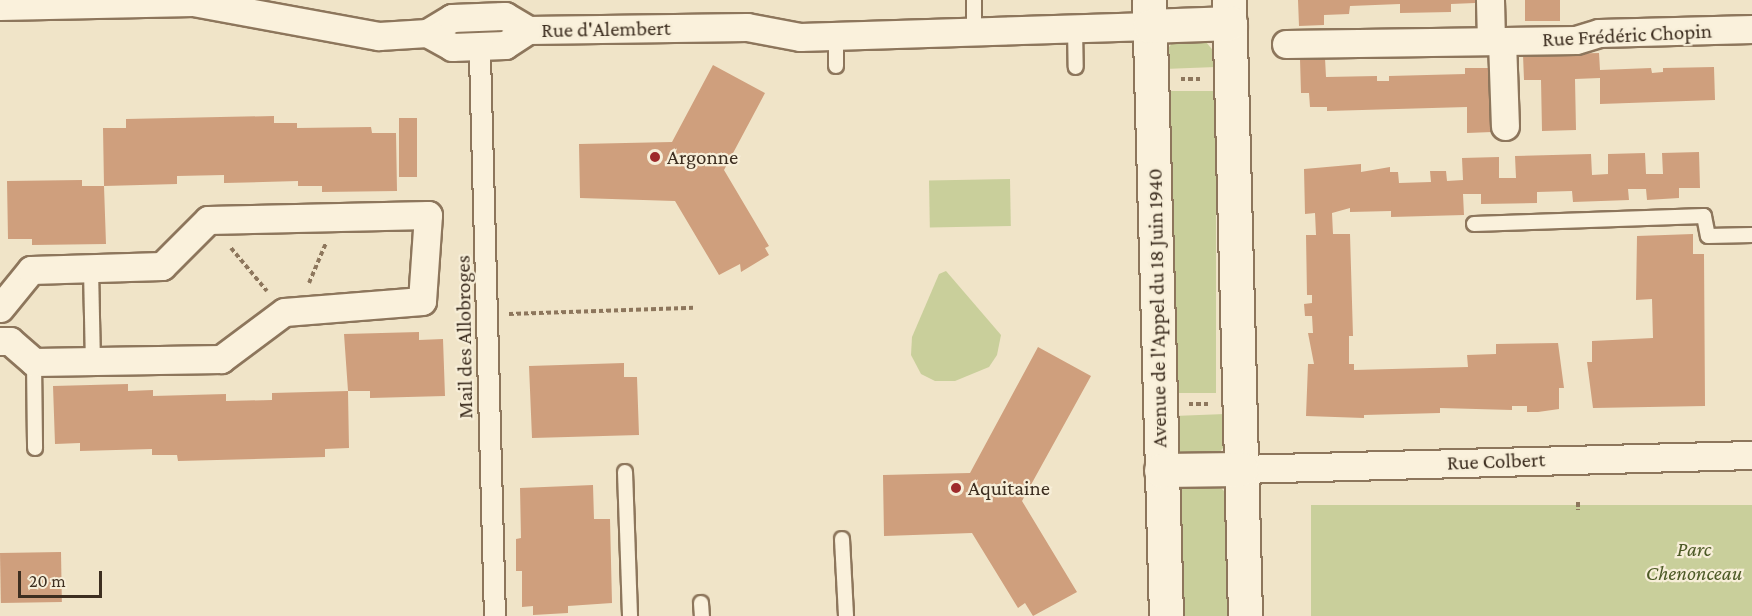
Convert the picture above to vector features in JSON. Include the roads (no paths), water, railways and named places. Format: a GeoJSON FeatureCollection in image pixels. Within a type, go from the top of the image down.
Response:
{"type":"FeatureCollection","features":[{"type":"Feature","properties":{"kind":"street"},"geometry":{"type":"LineString","coordinates":[[1490,0],[1497,41],[1504,126]]}},
{"type":"Feature","properties":{"kind":"street","name":"Rue d'Alembert"},"geometry":{"type":"LineString","coordinates":[[0,6],[193,2],[379,36],[427,33],[452,18],[505,16],[528,30],[747,27],[800,37],[836,37],[1075,28],[1150,13]]}},
{"type":"Feature","properties":{"kind":"street"},"geometry":{"type":"LineString","coordinates":[[1150,13],[1230,11],[1245,616]]}},
{"type":"Feature","properties":{"kind":"street","name":"Avenue de l'Appel du 18 Juin 1940"},"geometry":{"type":"LineString","coordinates":[[1150,13],[1166,616]]}},
{"type":"Feature","properties":{"kind":"street","name":"Rue Frédéric Chopin"},"geometry":{"type":"LineString","coordinates":[[1286,44],[1576,40],[1599,33],[1752,29]]}},
{"type":"Feature","properties":{"kind":"street","name":"Mail des Allobroges"},"geometry":{"type":"LineString","coordinates":[[480,56],[495,616]]}},
{"type":"Feature","properties":{"kind":"street"},"geometry":{"type":"LineString","coordinates":[[0,308],[31,270],[91,268],[163,272],[208,220],[428,215],[422,301],[291,312],[221,359],[165,358],[93,362],[34,362],[10,341],[0,341]]}},
{"type":"Feature","properties":{"kind":"street","name":"Rue Colbert"},"geometry":{"type":"LineString","coordinates":[[1241,469],[1752,455]]}},
{"type":"Feature","properties":{"kind":"street"},"geometry":{"type":"LineString","coordinates":[[1161,470],[1241,469]]}},
{"type":"Feature","properties":{"kind":"lane"},"geometry":{"type":"LineString","coordinates":[[974,0],[974,32]]}},
{"type":"Feature","properties":{"kind":"lane"},"geometry":{"type":"LineString","coordinates":[[1075,28],[1076,67]]}},
{"type":"Feature","properties":{"kind":"lane"},"geometry":{"type":"LineString","coordinates":[[836,37],[836,66]]}},
{"type":"Feature","properties":{"kind":"lane"},"geometry":{"type":"LineString","coordinates":[[1474,224],[1704,216],[1708,236],[1752,235]]}},
{"type":"Feature","properties":{"kind":"lane"},"geometry":{"type":"LineString","coordinates":[[91,268],[93,362]]}},
{"type":"Feature","properties":{"kind":"lane"},"geometry":{"type":"LineString","coordinates":[[34,362],[35,448]]}},
{"type":"Feature","properties":{"kind":"lane"},"geometry":{"type":"LineString","coordinates":[[625,472],[630,616]]}},
{"type":"Feature","properties":{"kind":"lane"},"geometry":{"type":"LineString","coordinates":[[842,539],[846,616]]}},
{"type":"Feature","properties":{"kind":"place","name":"Argonne"},"geometry":{"type":"Point","coordinates":[655,157]}},
{"type":"Feature","properties":{"kind":"place","name":"Aquitaine"},"geometry":{"type":"Point","coordinates":[956,488]}},
{"type":"Feature","properties":{"kind":"park label","name":"Parc Chenonceau"},"geometry":{"type":"Point","coordinates":[1694,561]}}]}
